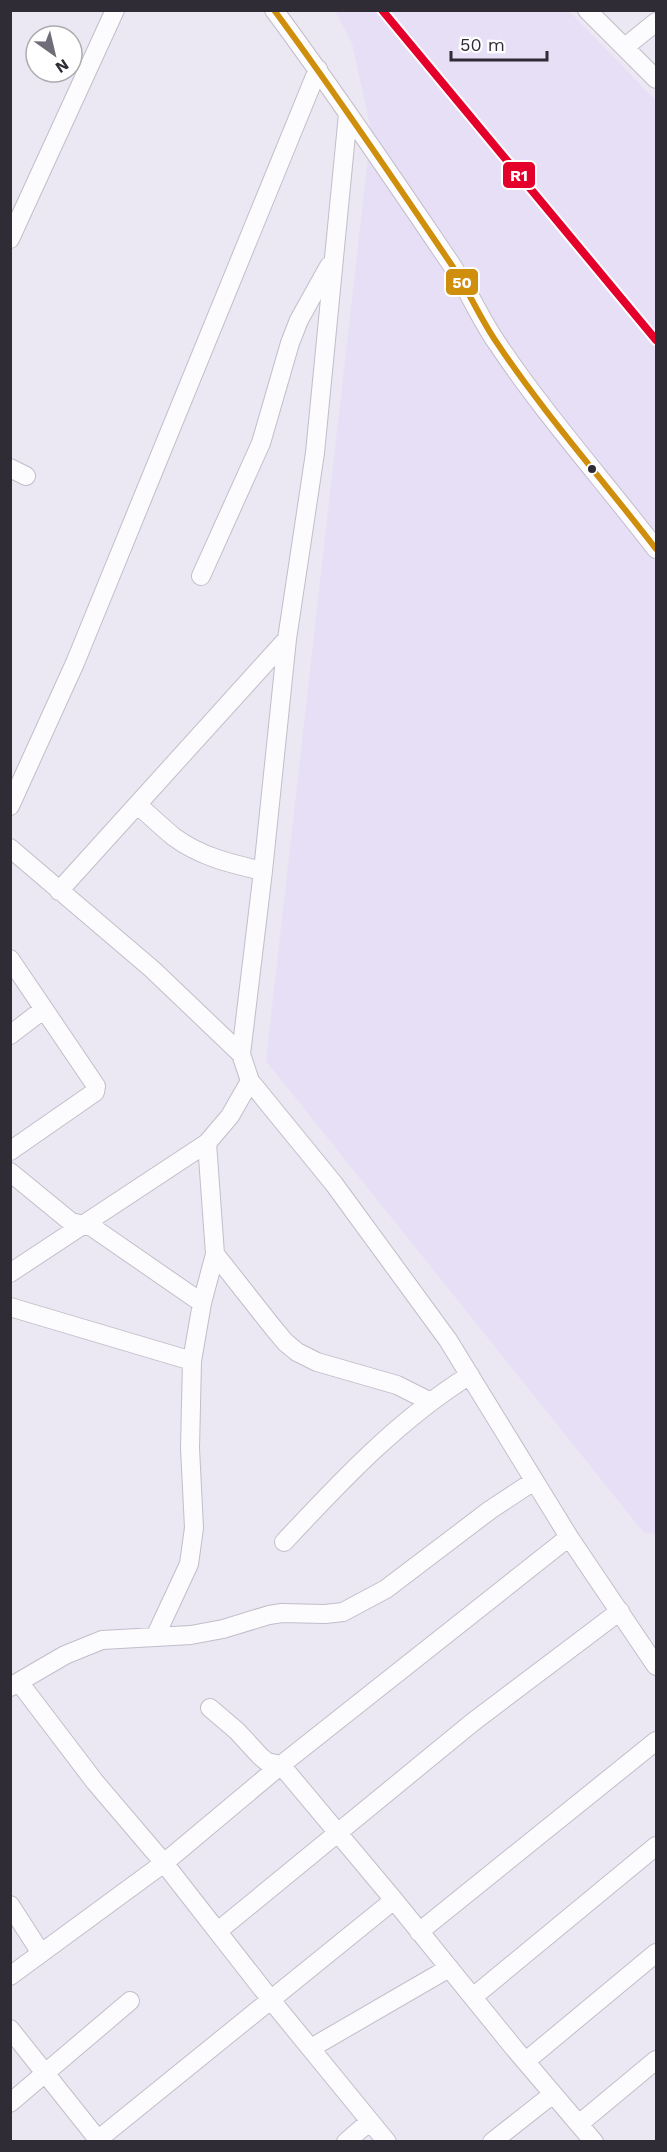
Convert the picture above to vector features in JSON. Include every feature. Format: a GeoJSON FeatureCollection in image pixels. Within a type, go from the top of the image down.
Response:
{"type":"FeatureCollection","features":[{"type":"Feature","properties":{"kind":"street"},"geometry":{"type":"LineString","coordinates":[[10,239],[115,10]]}},
{"type":"Feature","properties":{"kind":"street"},"geometry":{"type":"LineString","coordinates":[[274,10],[318,69],[450,262],[498,344],[657,549]]}},
{"type":"Feature","properties":{"kind":"street"},"geometry":{"type":"LineString","coordinates":[[587,10],[657,79]]}},
{"type":"Feature","properties":{"kind":"street"},"geometry":{"type":"LineString","coordinates":[[625,47],[657,22]]}},
{"type":"Feature","properties":{"kind":"street"},"geometry":{"type":"LineString","coordinates":[[10,806],[84,642],[318,69]]}},
{"type":"Feature","properties":{"kind":"street"},"geometry":{"type":"LineString","coordinates":[[348,114],[315,453],[287,639],[241,1054],[249,1081],[334,1184],[448,1340],[569,1537],[657,1666]]}},
{"type":"Feature","properties":{"kind":"street"},"geometry":{"type":"LineString","coordinates":[[201,576],[261,443],[299,320],[332,262]]}},
{"type":"Feature","properties":{"kind":"street"},"geometry":{"type":"LineString","coordinates":[[59,891],[287,639]]}},
{"type":"Feature","properties":{"kind":"street"},"geometry":{"type":"LineString","coordinates":[[138,805],[174,837],[201,852],[222,861],[263,871]]}},
{"type":"Feature","properties":{"kind":"street"},"geometry":{"type":"LineString","coordinates":[[10,848],[152,969],[241,1054]]}},
{"type":"Feature","properties":{"kind":"street"},"geometry":{"type":"LineString","coordinates":[[10,959],[95,1083],[96,1089],[10,1151]]}},
{"type":"Feature","properties":{"kind":"street"},"geometry":{"type":"LineString","coordinates":[[10,1035],[44,1009]]}},
{"type":"Feature","properties":{"kind":"street"},"geometry":{"type":"LineString","coordinates":[[10,1274],[207,1143],[230,1116],[249,1081]]}},
{"type":"Feature","properties":{"kind":"street"},"geometry":{"type":"LineString","coordinates":[[155,1637],[189,1564],[192,1552],[194,1528],[190,1448],[192,1361],[202,1303],[215,1254],[207,1143]]}},
{"type":"Feature","properties":{"kind":"street"},"geometry":{"type":"LineString","coordinates":[[10,1172],[71,1222],[92,1227],[202,1303]]}},
{"type":"Feature","properties":{"kind":"street"},"geometry":{"type":"LineString","coordinates":[[215,1254],[270,1325],[297,1352],[317,1362],[397,1385],[429,1401]]}},
{"type":"Feature","properties":{"kind":"street"},"geometry":{"type":"LineString","coordinates":[[10,1307],[192,1361]]}},
{"type":"Feature","properties":{"kind":"street"},"geometry":{"type":"LineString","coordinates":[[284,1542],[363,1462],[429,1401],[470,1375]]}},
{"type":"Feature","properties":{"kind":"street"},"geometry":{"type":"LineString","coordinates":[[387,2142],[271,2000],[164,1863],[15,1684],[65,1655],[102,1640],[191,1635],[282,1613],[343,1612],[386,1590],[490,1510],[534,1481]]}},
{"type":"Feature","properties":{"kind":"street"},"geometry":{"type":"LineString","coordinates":[[10,1976],[164,1863],[281,1765],[569,1537]]}},
{"type":"Feature","properties":{"kind":"street"},"geometry":{"type":"LineString","coordinates":[[218,1931],[473,1722],[620,1611]]}},
{"type":"Feature","properties":{"kind":"street"},"geometry":{"type":"LineString","coordinates":[[210,1708],[237,1731],[267,1762],[281,1765],[594,2142]]}},
{"type":"Feature","properties":{"kind":"street"},"geometry":{"type":"LineString","coordinates":[[419,1932],[657,1741]]}},
{"type":"Feature","properties":{"kind":"street"},"geometry":{"type":"LineString","coordinates":[[473,1997],[657,1846]]}},
{"type":"Feature","properties":{"kind":"street"},"geometry":{"type":"LineString","coordinates":[[10,2029],[46,2072],[97,2141],[394,1900]]}},
{"type":"Feature","properties":{"kind":"street"},"geometry":{"type":"LineString","coordinates":[[10,1905],[41,1953]]}},
{"type":"Feature","properties":{"kind":"street"},"geometry":{"type":"LineString","coordinates":[[525,2061],[657,1953]]}},
{"type":"Feature","properties":{"kind":"street"},"geometry":{"type":"LineString","coordinates":[[311,2048],[449,1968]]}},
{"type":"Feature","properties":{"kind":"street"},"geometry":{"type":"LineString","coordinates":[[10,2103],[130,2001]]}},
{"type":"Feature","properties":{"kind":"street"},"geometry":{"type":"LineString","coordinates":[[579,2124],[657,2060]]}},
{"type":"Feature","properties":{"kind":"street"},"geometry":{"type":"LineString","coordinates":[[492,2142],[553,2094]]}},
{"type":"Feature","properties":{"kind":"street"},"geometry":{"type":"LineString","coordinates":[[346,2142],[369,2122]]}},
{"type":"Feature","properties":{"kind":"shaded area"},"geometry":{"type":"Polygon","coordinates":[[[335,11],[569,11],[656,101],[656,1534],[644,1533],[266,1061],[371,130],[352,43],[335,11]]]}},
{"type":"Feature","properties":{"kind":"railway"},"geometry":{"type":"LineString","coordinates":[[382,10],[656,340]]}},
{"type":"Feature","properties":{"kind":"transit line","name":"50"},"geometry":{"type":"LineString","coordinates":[[274,10],[449,261],[515,370],[656,549]]}},
{"type":"Feature","properties":{"kind":"transit line","name":"R1"},"geometry":{"type":"LineString","coordinates":[[382,10],[656,340]]}}]}
